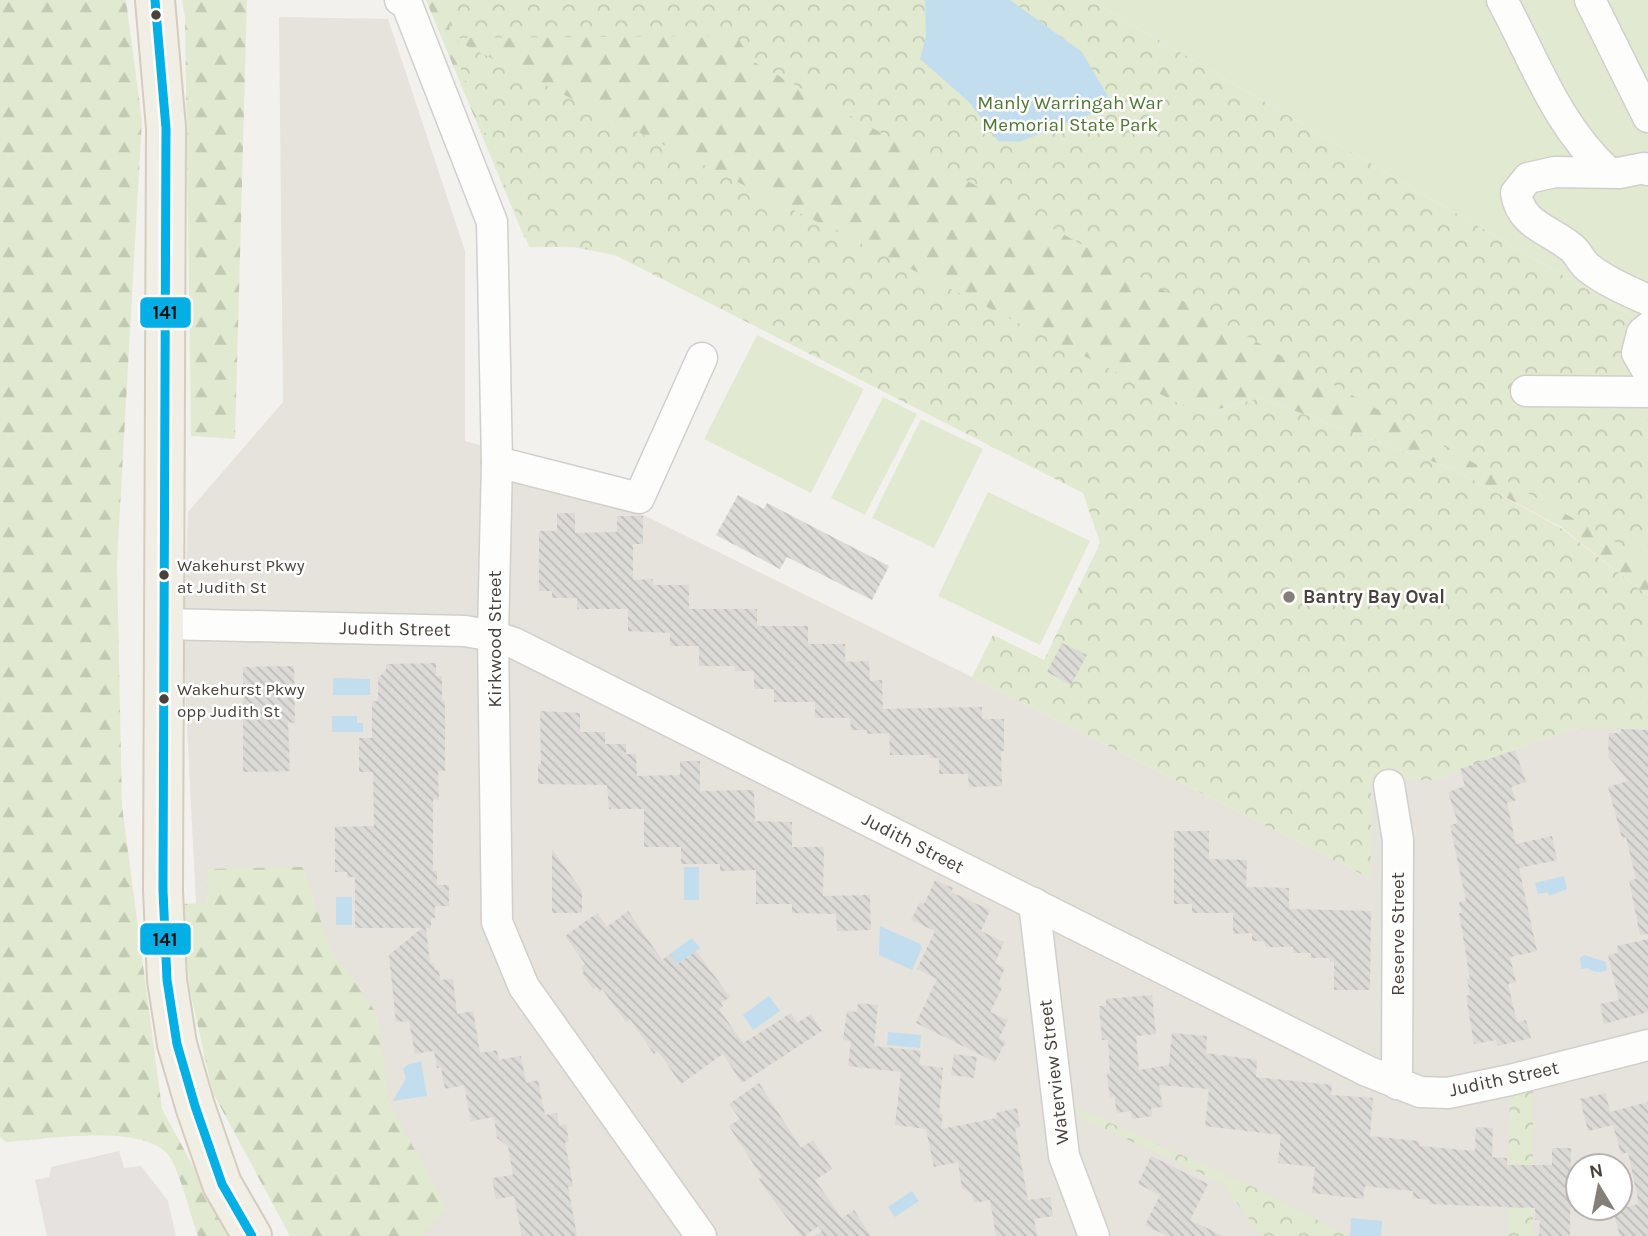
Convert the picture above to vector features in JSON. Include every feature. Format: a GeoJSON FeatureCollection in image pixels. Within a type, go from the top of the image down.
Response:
{"type":"FeatureCollection","features":[{"type":"Feature","properties":{"kind":"main road"},"geometry":{"type":"LineString","coordinates":[[155,0],[166,128],[163,890],[167,980],[177,1044],[195,1106],[222,1184],[251,1236]]}},
{"type":"Feature","properties":{"kind":"street"},"geometry":{"type":"LineString","coordinates":[[1502,0],[1559,114],[1608,172]]}},
{"type":"Feature","properties":{"kind":"street"},"geometry":{"type":"LineString","coordinates":[[1590,0],[1648,117]]}},
{"type":"Feature","properties":{"kind":"street","name":"Kirkwood Street"},"geometry":{"type":"LineString","coordinates":[[404,1],[492,222],[497,462],[493,636],[496,922],[524,987],[701,1236]]}},
{"type":"Feature","properties":{"kind":"street"},"geometry":{"type":"LineString","coordinates":[[1647,166],[1619,173],[1555,172],[1528,178],[1516,193],[1518,207],[1528,219],[1573,249],[1587,267],[1626,290],[1648,299]]}},
{"type":"Feature","properties":{"kind":"street"},"geometry":{"type":"LineString","coordinates":[[1648,328],[1642,333],[1637,354],[1648,372]]}},
{"type":"Feature","properties":{"kind":"street"},"geometry":{"type":"LineString","coordinates":[[497,462],[639,498],[702,358]]}},
{"type":"Feature","properties":{"kind":"street"},"geometry":{"type":"LineString","coordinates":[[1526,391],[1648,392]]}},
{"type":"Feature","properties":{"kind":"street","name":"Judith Street"},"geometry":{"type":"LineString","coordinates":[[163,624],[465,631],[514,643],[1397,1084],[1420,1092],[1448,1093],[1648,1045]]}},
{"type":"Feature","properties":{"kind":"street","name":"Reserve Street"},"geometry":{"type":"LineString","coordinates":[[1390,785],[1398,840],[1397,1084]]}},
{"type":"Feature","properties":{"kind":"street","name":"Waterview Street"},"geometry":{"type":"LineString","coordinates":[[1034,904],[1064,1156],[1094,1236]]}},
{"type":"Feature","properties":{"kind":"shaded area"},"geometry":{"type":"Polygon","coordinates":[[[279,17],[388,19],[465,251],[465,441],[530,459],[972,677],[1371,879],[1371,780],[1435,780],[1571,729],[1648,729],[1648,1236],[314,1236],[204,1058],[183,648],[188,512],[283,402],[279,17]]]}},
{"type":"Feature","properties":{"kind":"shaded area"},"geometry":{"type":"Polygon","coordinates":[[[119,1151],[124,1168],[141,1166],[168,1201],[176,1236],[47,1236],[35,1180],[49,1177],[51,1167],[119,1151]]]}},
{"type":"Feature","properties":{"kind":"green space"},"geometry":{"type":"Polygon","coordinates":[[[0,0],[126,0],[142,120],[117,561],[122,806],[162,1109],[231,1236],[198,1236],[175,1167],[159,1147],[142,1140],[120,1136],[69,1136],[6,1142],[0,1137],[0,0]]]}},
{"type":"Feature","properties":{"kind":"green space"},"geometry":{"type":"Polygon","coordinates":[[[182,0],[247,0],[235,439],[191,436],[185,18],[182,0]]]}},
{"type":"Feature","properties":{"kind":"green space","name":"Manly Warringah War Memorial State Park"},"geometry":{"type":"Polygon","coordinates":[[[426,0],[1031,0],[1648,480],[1648,596],[1561,527],[1455,470],[1260,398],[1200,414],[758,284],[524,237],[426,0]]]}},
{"type":"Feature","properties":{"kind":"green space","name":"Manly Warringah War Memorial State Park"},"geometry":{"type":"Polygon","coordinates":[[[457,0],[1090,0],[1648,325],[1648,560],[754,62],[736,36],[451,38],[1200,414],[1260,398],[1455,470],[1561,528],[1648,596],[1648,729],[1571,729],[1435,780],[1371,780],[1371,879],[972,677],[993,635],[1044,660],[1100,543],[1083,493],[599,247],[529,247],[449,37],[451,3],[457,0]]]}},
{"type":"Feature","properties":{"kind":"green space"},"geometry":{"type":"Polygon","coordinates":[[[1090,0],[1648,0],[1648,325],[1090,0]]]}},
{"type":"Feature","properties":{"kind":"green space"},"geometry":{"type":"Polygon","coordinates":[[[757,335],[864,389],[811,493],[704,439],[757,335]]]}},
{"type":"Feature","properties":{"kind":"green space"},"geometry":{"type":"Polygon","coordinates":[[[883,397],[917,414],[865,515],[831,498],[883,397]]]}},
{"type":"Feature","properties":{"kind":"green space"},"geometry":{"type":"Polygon","coordinates":[[[921,419],[983,449],[934,548],[872,518],[921,419]]]}},
{"type":"Feature","properties":{"kind":"green space"},"geometry":{"type":"Polygon","coordinates":[[[988,492],[1090,541],[1040,645],[938,596],[988,492]]]}},
{"type":"Feature","properties":{"kind":"green space"},"geometry":{"type":"Polygon","coordinates":[[[303,867],[329,946],[377,1014],[389,1103],[447,1209],[422,1236],[290,1236],[213,1093],[190,991],[182,904],[206,903],[208,869],[303,867]]]}},
{"type":"Feature","properties":{"kind":"green space"},"geometry":{"type":"Polygon","coordinates":[[[1533,1074],[1533,1236],[1508,1236],[1510,1080],[1533,1074]]]}},
{"type":"Feature","properties":{"kind":"green space"},"geometry":{"type":"Polygon","coordinates":[[[1057,1099],[1262,1191],[1348,1236],[1262,1236],[1222,1183],[1059,1108],[1057,1099]]]}},
{"type":"Feature","properties":{"kind":"water"},"geometry":{"type":"Polygon","coordinates":[[[925,0],[1010,0],[1082,52],[1113,105],[1019,142],[998,141],[970,103],[920,59],[926,36],[925,0]]]}},
{"type":"Feature","properties":{"kind":"water"},"geometry":{"type":"Polygon","coordinates":[[[333,678],[370,679],[370,695],[333,695],[333,678]]]}},
{"type":"Feature","properties":{"kind":"water"},"geometry":{"type":"Polygon","coordinates":[[[332,716],[357,716],[357,723],[363,723],[363,732],[332,732],[332,716]]]}},
{"type":"Feature","properties":{"kind":"water"},"geometry":{"type":"Polygon","coordinates":[[[684,867],[699,867],[699,900],[684,900],[684,867]]]}},
{"type":"Feature","properties":{"kind":"water"},"geometry":{"type":"Polygon","coordinates":[[[1564,876],[1567,889],[1549,896],[1548,892],[1538,894],[1535,883],[1564,876]]]}},
{"type":"Feature","properties":{"kind":"water"},"geometry":{"type":"Polygon","coordinates":[[[336,897],[352,897],[352,925],[336,925],[336,897]]]}},
{"type":"Feature","properties":{"kind":"water"},"geometry":{"type":"Polygon","coordinates":[[[880,926],[920,944],[922,948],[912,970],[879,955],[880,926]]]}},
{"type":"Feature","properties":{"kind":"water"},"geometry":{"type":"Polygon","coordinates":[[[692,938],[700,948],[678,964],[670,954],[692,938]]]}},
{"type":"Feature","properties":{"kind":"water"},"geometry":{"type":"Polygon","coordinates":[[[1584,955],[1606,962],[1607,970],[1597,972],[1588,968],[1581,969],[1580,958],[1584,955]]]}},
{"type":"Feature","properties":{"kind":"water"},"geometry":{"type":"Polygon","coordinates":[[[769,996],[780,1011],[753,1030],[743,1015],[769,996]]]}},
{"type":"Feature","properties":{"kind":"water"},"geometry":{"type":"Polygon","coordinates":[[[888,1032],[921,1035],[920,1048],[887,1045],[888,1032]]]}},
{"type":"Feature","properties":{"kind":"water"},"geometry":{"type":"Polygon","coordinates":[[[421,1061],[427,1096],[393,1101],[406,1078],[403,1069],[421,1061]]]}},
{"type":"Feature","properties":{"kind":"water"},"geometry":{"type":"Polygon","coordinates":[[[912,1191],[919,1201],[895,1217],[888,1207],[912,1191]]]}},
{"type":"Feature","properties":{"kind":"water"},"geometry":{"type":"Polygon","coordinates":[[[1351,1218],[1382,1221],[1381,1236],[1350,1236],[1351,1218]]]}},
{"type":"Feature","properties":{"kind":"building"},"geometry":{"type":"Polygon","coordinates":[[[738,495],[764,509],[767,503],[889,566],[872,600],[787,557],[780,569],[716,535],[738,495]]]}},
{"type":"Feature","properties":{"kind":"building"},"geometry":{"type":"Polygon","coordinates":[[[557,513],[575,513],[575,533],[617,532],[617,516],[643,516],[643,544],[633,544],[633,580],[653,579],[653,585],[689,585],[689,609],[757,609],[757,626],[808,626],[808,644],[845,644],[845,662],[869,661],[870,681],[882,680],[883,709],[982,707],[982,719],[1004,719],[1002,786],[969,787],[968,774],[939,774],[939,758],[930,758],[930,755],[890,755],[889,733],[867,734],[867,730],[851,730],[850,718],[815,718],[815,702],[774,702],[774,689],[754,689],[754,671],[735,671],[735,666],[699,666],[699,646],[670,646],[670,633],[628,631],[628,609],[577,609],[577,598],[552,598],[552,591],[539,591],[539,531],[557,531],[557,513]]]}},
{"type":"Feature","properties":{"kind":"building"},"geometry":{"type":"Polygon","coordinates":[[[1062,643],[1087,655],[1071,685],[1047,672],[1062,643]]]}},
{"type":"Feature","properties":{"kind":"building"},"geometry":{"type":"Polygon","coordinates":[[[436,663],[436,676],[442,676],[442,701],[445,701],[445,771],[438,771],[439,800],[433,799],[433,871],[437,871],[437,885],[449,885],[449,906],[435,906],[435,918],[431,918],[431,928],[426,928],[430,964],[434,963],[435,970],[439,970],[440,980],[453,979],[457,1014],[473,1011],[480,1053],[497,1050],[499,1060],[521,1056],[526,1083],[538,1080],[545,1115],[557,1113],[559,1126],[566,1124],[569,1142],[565,1142],[573,1186],[568,1187],[577,1236],[522,1236],[514,1196],[496,1199],[492,1178],[513,1175],[508,1146],[497,1138],[494,1117],[471,1121],[464,1085],[445,1089],[441,1067],[437,1068],[434,1051],[415,1054],[409,1021],[396,1022],[389,955],[422,928],[355,928],[355,877],[347,877],[347,872],[335,872],[335,827],[374,826],[373,772],[359,772],[359,738],[372,738],[372,701],[378,701],[378,678],[386,670],[386,664],[436,663]]]}},
{"type":"Feature","properties":{"kind":"building"},"geometry":{"type":"Polygon","coordinates":[[[294,666],[295,723],[288,722],[290,771],[243,772],[243,667],[294,666]]]}},
{"type":"Feature","properties":{"kind":"building"},"geometry":{"type":"Polygon","coordinates":[[[540,711],[580,713],[580,732],[605,732],[605,744],[626,744],[626,754],[636,754],[637,776],[680,775],[680,761],[700,761],[700,791],[754,790],[755,821],[792,822],[792,847],[824,847],[823,896],[870,895],[871,930],[837,931],[836,914],[792,913],[792,904],[756,904],[756,870],[720,871],[720,864],[681,864],[681,847],[644,847],[644,809],[609,809],[607,785],[538,784],[538,764],[541,764],[540,711]]]}},
{"type":"Feature","properties":{"kind":"building"},"geometry":{"type":"Polygon","coordinates":[[[1621,729],[1648,730],[1648,934],[1640,935],[1629,880],[1636,879],[1626,837],[1622,838],[1608,787],[1628,781],[1608,756],[1609,733],[1621,733],[1621,729]]]}},
{"type":"Feature","properties":{"kind":"building"},"geometry":{"type":"Polygon","coordinates":[[[1515,750],[1526,782],[1511,787],[1516,800],[1507,803],[1516,844],[1552,836],[1557,860],[1519,868],[1537,951],[1510,957],[1516,982],[1508,984],[1517,1022],[1526,1020],[1531,1038],[1498,1046],[1496,1040],[1474,1044],[1466,996],[1470,995],[1467,979],[1470,978],[1459,913],[1462,913],[1459,902],[1466,901],[1450,825],[1458,823],[1448,792],[1465,786],[1460,769],[1515,750]]]}},
{"type":"Feature","properties":{"kind":"building"},"geometry":{"type":"Polygon","coordinates":[[[1174,831],[1209,831],[1209,859],[1247,860],[1246,887],[1289,888],[1289,909],[1371,911],[1370,990],[1334,990],[1334,962],[1330,962],[1330,958],[1311,958],[1311,953],[1293,953],[1293,947],[1266,947],[1264,941],[1252,941],[1252,933],[1233,934],[1233,913],[1192,913],[1192,904],[1174,904],[1174,831]]]}},
{"type":"Feature","properties":{"kind":"building"},"geometry":{"type":"Polygon","coordinates":[[[552,849],[582,891],[582,913],[552,913],[552,849]]]}},
{"type":"Feature","properties":{"kind":"building"},"geometry":{"type":"Polygon","coordinates":[[[935,880],[953,888],[951,892],[990,910],[981,931],[1004,942],[995,963],[1005,968],[998,984],[1002,988],[990,1012],[1008,1020],[999,1038],[1006,1041],[995,1062],[916,1023],[937,979],[917,969],[935,931],[911,920],[920,902],[924,904],[935,880]]]}},
{"type":"Feature","properties":{"kind":"building"},"geometry":{"type":"Polygon","coordinates":[[[628,911],[662,960],[670,954],[678,964],[696,951],[730,997],[721,1003],[723,1006],[719,1009],[743,1043],[791,1013],[797,1023],[811,1014],[822,1031],[742,1083],[723,1054],[681,1084],[658,1051],[654,1054],[630,1019],[626,1022],[602,989],[599,992],[596,987],[593,989],[582,973],[584,972],[581,967],[585,964],[565,936],[597,913],[607,927],[628,911]]]}},
{"type":"Feature","properties":{"kind":"building"},"geometry":{"type":"Polygon","coordinates":[[[1648,939],[1648,1012],[1604,1024],[1600,1004],[1619,1000],[1608,955],[1618,953],[1617,946],[1648,939]]]}},
{"type":"Feature","properties":{"kind":"building"},"geometry":{"type":"Polygon","coordinates":[[[1152,995],[1156,1034],[1136,1036],[1139,1070],[1169,1065],[1172,1033],[1207,1036],[1206,1053],[1257,1060],[1256,1077],[1332,1085],[1331,1095],[1373,1098],[1370,1136],[1419,1141],[1419,1146],[1475,1151],[1476,1127],[1493,1128],[1492,1157],[1507,1158],[1507,1165],[1552,1165],[1552,1148],[1571,1148],[1571,1152],[1564,1152],[1564,1222],[1570,1222],[1570,1236],[1539,1236],[1540,1220],[1535,1220],[1535,1208],[1429,1204],[1429,1200],[1413,1198],[1413,1191],[1365,1186],[1363,1199],[1312,1193],[1315,1167],[1278,1163],[1281,1135],[1205,1126],[1209,1089],[1159,1085],[1163,1107],[1151,1108],[1152,1116],[1132,1119],[1131,1111],[1117,1113],[1114,1096],[1110,1097],[1107,1074],[1110,1073],[1108,1040],[1102,1040],[1099,1006],[1106,1006],[1106,999],[1152,995]]]}},
{"type":"Feature","properties":{"kind":"building"},"geometry":{"type":"Polygon","coordinates":[[[858,1003],[878,1005],[874,1046],[921,1051],[919,1065],[943,1068],[939,1114],[943,1114],[941,1129],[997,1118],[996,1113],[1017,1108],[1020,1127],[1015,1129],[1028,1200],[1050,1197],[1053,1216],[1034,1219],[1037,1236],[996,1236],[990,1200],[974,1203],[972,1194],[962,1188],[958,1162],[934,1167],[926,1129],[895,1125],[901,1072],[848,1066],[851,1041],[843,1040],[847,1011],[857,1012],[858,1003]]]}},
{"type":"Feature","properties":{"kind":"building"},"geometry":{"type":"Polygon","coordinates":[[[954,1054],[977,1057],[974,1078],[951,1075],[954,1054]]]}},
{"type":"Feature","properties":{"kind":"building"},"geometry":{"type":"Polygon","coordinates":[[[759,1083],[801,1148],[813,1140],[832,1169],[815,1180],[842,1218],[854,1210],[871,1236],[815,1236],[822,1231],[818,1226],[801,1236],[771,1197],[759,1179],[762,1177],[729,1126],[740,1119],[729,1104],[759,1083]]]}},
{"type":"Feature","properties":{"kind":"building"},"geometry":{"type":"Polygon","coordinates":[[[1606,1093],[1610,1112],[1648,1102],[1648,1236],[1620,1236],[1616,1222],[1634,1222],[1634,1205],[1639,1204],[1634,1180],[1634,1152],[1620,1152],[1613,1125],[1588,1131],[1580,1099],[1606,1093]]]}},
{"type":"Feature","properties":{"kind":"building"},"geometry":{"type":"Polygon","coordinates":[[[1151,1156],[1208,1184],[1190,1220],[1223,1236],[1167,1236],[1145,1225],[1160,1195],[1138,1184],[1151,1156]]]}},
{"type":"Feature","properties":{"kind":"transit line","name":"141"},"geometry":{"type":"LineString","coordinates":[[155,0],[166,128],[163,890],[167,980],[177,1044],[195,1106],[222,1184],[252,1236]]}},
{"type":"Feature","properties":{"kind":"place","name":"Wakehurst Pkwy at Judith St"},"geometry":{"type":"Point","coordinates":[164,575]}},
{"type":"Feature","properties":{"kind":"place","name":"Bantry Bay Oval"},"geometry":{"type":"Point","coordinates":[1289,597]}},
{"type":"Feature","properties":{"kind":"place","name":"Wakehurst Pkwy opp Judith St"},"geometry":{"type":"Point","coordinates":[164,699]}}]}
